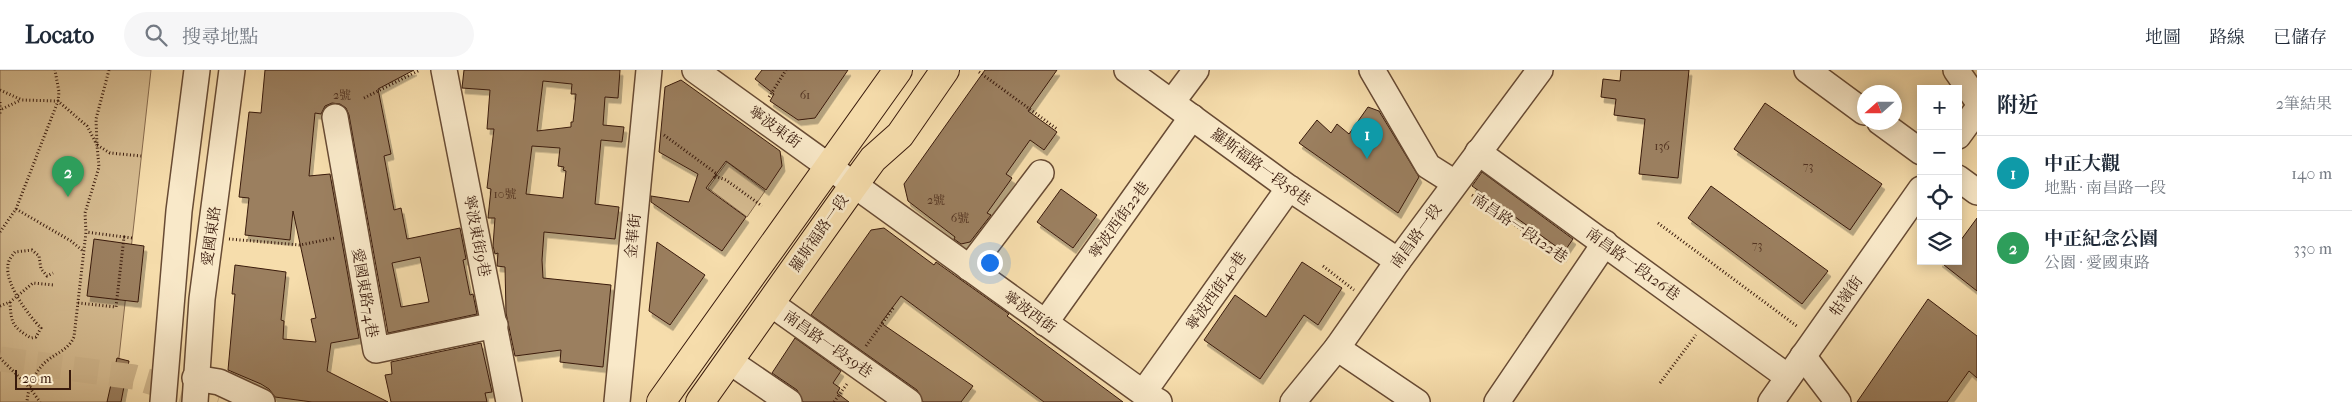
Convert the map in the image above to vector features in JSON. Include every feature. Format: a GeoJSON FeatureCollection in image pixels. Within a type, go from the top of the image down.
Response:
{"type":"FeatureCollection","features":[{"type":"Feature","properties":{"kind":"main road","name":"羅斯福路一段"},"geometry":{"type":"LineString","coordinates":[[661,402],[898,70]]}},
{"type":"Feature","properties":{"kind":"main road"},"geometry":{"type":"LineString","coordinates":[[873,159],[885,128],[925,70]]}},
{"type":"Feature","properties":{"kind":"main road","name":"羅斯福路一段"},"geometry":{"type":"LineString","coordinates":[[700,402],[873,159],[900,135],[945,70]]}},
{"type":"Feature","properties":{"kind":"street"},"geometry":{"type":"LineString","coordinates":[[163,402],[180,211],[197,70]]}},
{"type":"Feature","properties":{"kind":"street","name":"愛國東路"},"geometry":{"type":"LineString","coordinates":[[195,390],[202,299],[232,70]]}},
{"type":"Feature","properties":{"kind":"street","name":"寧波東街9巷"},"geometry":{"type":"LineString","coordinates":[[444,70],[509,402]]}},
{"type":"Feature","properties":{"kind":"street","name":"金華街"},"geometry":{"type":"LineString","coordinates":[[617,402],[649,70]]}},
{"type":"Feature","properties":{"kind":"street","name":"寧波東街"},"geometry":{"type":"LineString","coordinates":[[695,70],[759,114],[854,185]]}},
{"type":"Feature","properties":{"kind":"street","name":"羅斯福路一段58巷"},"geometry":{"type":"LineString","coordinates":[[1127,70],[1289,188],[1398,261]]}},
{"type":"Feature","properties":{"kind":"street"},"geometry":{"type":"LineString","coordinates":[[1172,102],[1196,70]]}},
{"type":"Feature","properties":{"kind":"street"},"geometry":{"type":"LineString","coordinates":[[1372,70],[1428,166],[1454,183]]}},
{"type":"Feature","properties":{"kind":"street"},"geometry":{"type":"LineString","coordinates":[[1806,70],[1857,107]]}},
{"type":"Feature","properties":{"kind":"street"},"geometry":{"type":"LineString","coordinates":[[1956,70],[1977,100]]}},
{"type":"Feature","properties":{"kind":"street","name":"南昌路一段"},"geometry":{"type":"LineString","coordinates":[[1293,402],[1337,348],[1478,152],[1528,76]]}},
{"type":"Feature","properties":{"kind":"street"},"geometry":{"type":"LineString","coordinates":[[1962,131],[1977,110]]}},
{"type":"Feature","properties":{"kind":"street","name":"愛國東路74巷"},"geometry":{"type":"LineString","coordinates":[[335,116],[354,234],[376,350],[495,325]]}},
{"type":"Feature","properties":{"kind":"street","name":"寧波西街22巷"},"geometry":{"type":"LineString","coordinates":[[1045,323],[1192,117]]}},
{"type":"Feature","properties":{"kind":"street"},"geometry":{"type":"LineString","coordinates":[[1891,130],[1917,149]]}},
{"type":"Feature","properties":{"kind":"street","name":"南昌路一段126巷"},"geometry":{"type":"LineString","coordinates":[[1478,152],[1788,377]]}},
{"type":"Feature","properties":{"kind":"street"},"geometry":{"type":"LineString","coordinates":[[969,268],[1041,173]]}},
{"type":"Feature","properties":{"kind":"street"},"geometry":{"type":"LineString","coordinates":[[1962,181],[1977,192]]}},
{"type":"Feature","properties":{"kind":"street","name":"寧波西街"},"geometry":{"type":"LineString","coordinates":[[854,185],[1151,398]]}},
{"type":"Feature","properties":{"kind":"street","name":"寧波西街40巷"},"geometry":{"type":"LineString","coordinates":[[1151,398],[1289,188]]}},
{"type":"Feature","properties":{"kind":"street","name":"牯嶺街"},"geometry":{"type":"LineString","coordinates":[[1770,402],[1917,195]]}},
{"type":"Feature","properties":{"kind":"street"},"geometry":{"type":"LineString","coordinates":[[1497,402],[1605,243]]}},
{"type":"Feature","properties":{"kind":"street","name":"南昌路一段59巷"},"geometry":{"type":"LineString","coordinates":[[770,303],[909,402]]}},
{"type":"Feature","properties":{"kind":"street"},"geometry":{"type":"LineString","coordinates":[[1337,348],[1417,402]]}},
{"type":"Feature","properties":{"kind":"street"},"geometry":{"type":"LineString","coordinates":[[1809,348],[1838,402]]}},
{"type":"Feature","properties":{"kind":"street"},"geometry":{"type":"LineString","coordinates":[[729,360],[789,402]]}},
{"type":"Feature","properties":{"kind":"street"},"geometry":{"type":"LineString","coordinates":[[150,402],[166,376]]}},
{"type":"Feature","properties":{"kind":"street"},"geometry":{"type":"LineString","coordinates":[[195,390],[219,382],[262,402]]}},
{"type":"Feature","properties":{"kind":"path"},"geometry":{"type":"LineString","coordinates":[[0,232],[16,209],[58,101],[59,92],[55,70]]}},
{"type":"Feature","properties":{"kind":"path"},"geometry":{"type":"LineString","coordinates":[[27,402],[36,372],[47,361],[68,348],[71,343],[84,251],[86,212],[98,166],[96,119],[109,70]]}},
{"type":"Feature","properties":{"kind":"path"},"geometry":{"type":"LineString","coordinates":[[364,98],[420,70]]}},
{"type":"Feature","properties":{"kind":"path"},"geometry":{"type":"LineString","coordinates":[[759,114],[786,70]]}},
{"type":"Feature","properties":{"kind":"path"},"geometry":{"type":"LineString","coordinates":[[979,72],[1057,129]]}},
{"type":"Feature","properties":{"kind":"path"},"geometry":{"type":"LineString","coordinates":[[0,90],[22,100],[58,101],[87,126],[97,145],[110,153],[141,156]]}},
{"type":"Feature","properties":{"kind":"path"},"geometry":{"type":"LineString","coordinates":[[2,109],[22,100]]}},
{"type":"Feature","properties":{"kind":"path"},"geometry":{"type":"LineString","coordinates":[[0,102],[2,109],[0,116]]}},
{"type":"Feature","properties":{"kind":"path"},"geometry":{"type":"LineString","coordinates":[[659,131],[717,174],[714,178],[726,180],[762,206]]}},
{"type":"Feature","properties":{"kind":"path","name":"南昌路一段122巷"},"geometry":{"type":"LineString","coordinates":[[1454,183],[1584,272]]}},
{"type":"Feature","properties":{"kind":"path"},"geometry":{"type":"LineString","coordinates":[[16,209],[71,241],[84,251]]}},
{"type":"Feature","properties":{"kind":"path"},"geometry":{"type":"LineString","coordinates":[[1658,223],[1809,348]]}},
{"type":"Feature","properties":{"kind":"path"},"geometry":{"type":"LineString","coordinates":[[86,232],[132,238]]}},
{"type":"Feature","properties":{"kind":"path","name":"愛國東路74巷"},"geometry":{"type":"LineString","coordinates":[[211,237],[300,245],[354,234]]}},
{"type":"Feature","properties":{"kind":"path"},"geometry":{"type":"LineString","coordinates":[[78,303],[116,307],[124,237]]}},
{"type":"Feature","properties":{"kind":"path"},"geometry":{"type":"LineString","coordinates":[[10,302],[11,320],[15,328],[31,338],[36,336],[41,328],[27,313],[8,276],[7,268],[15,252],[32,250],[39,256],[41,268],[47,276]]}},
{"type":"Feature","properties":{"kind":"path"},"geometry":{"type":"LineString","coordinates":[[1322,266],[1370,302]]}},
{"type":"Feature","properties":{"kind":"path"},"geometry":{"type":"LineString","coordinates":[[44,282],[47,276],[54,273]]}},
{"type":"Feature","properties":{"kind":"path"},"geometry":{"type":"LineString","coordinates":[[0,306],[10,302],[32,283],[44,282],[54,285]]}},
{"type":"Feature","properties":{"kind":"path"},"geometry":{"type":"LineString","coordinates":[[854,363],[894,307]]}},
{"type":"Feature","properties":{"kind":"path"},"geometry":{"type":"LineString","coordinates":[[1660,383],[1708,318]]}},
{"type":"Feature","properties":{"kind":"path"},"geometry":{"type":"LineString","coordinates":[[0,358],[30,388],[40,402]]}},
{"type":"Feature","properties":{"kind":"shaded area"},"geometry":{"type":"Polygon","coordinates":[[[0,70],[151,70],[114,402],[0,402],[0,70]]]}},
{"type":"Feature","properties":{"kind":"shaded area"},"geometry":{"type":"Polygon","coordinates":[[[727,162],[765,191],[747,217],[708,188],[727,162]]]}},
{"type":"Feature","properties":{"kind":"building"},"geometry":{"type":"Polygon","coordinates":[[[265,70],[414,70],[378,89],[391,154],[384,156],[394,210],[401,208],[407,239],[460,228],[466,259],[463,260],[470,295],[473,294],[477,314],[388,333],[349,115],[346,108],[340,104],[332,103],[325,106],[321,114],[315,113],[309,176],[330,174],[359,338],[331,343],[327,371],[388,402],[312,402],[275,397],[269,389],[261,384],[228,370],[235,294],[232,294],[235,265],[286,272],[281,320],[284,321],[283,339],[316,342],[311,319],[316,318],[293,211],[290,240],[245,235],[249,198],[239,197],[249,112],[261,113],[265,70]],[[420,257],[392,263],[401,307],[429,302],[420,257]]]}},
{"type":"Feature","properties":{"kind":"building"},"geometry":{"type":"Polygon","coordinates":[[[464,70],[620,70],[618,98],[605,97],[603,125],[624,127],[622,142],[601,140],[595,204],[619,207],[615,239],[544,232],[542,260],[543,278],[611,285],[603,367],[560,362],[561,350],[515,356],[506,313],[505,267],[497,266],[498,253],[495,254],[493,246],[495,218],[488,218],[491,189],[487,188],[494,129],[487,129],[490,90],[462,88],[464,70]],[[543,81],[537,131],[571,127],[576,94],[571,94],[572,84],[543,81]],[[532,146],[526,194],[563,198],[566,171],[563,170],[564,167],[558,166],[560,148],[532,146]]]}},
{"type":"Feature","properties":{"kind":"building"},"geometry":{"type":"Polygon","coordinates":[[[762,70],[848,70],[815,118],[798,120],[770,101],[774,94],[755,79],[762,70]]]}},
{"type":"Feature","properties":{"kind":"building"},"geometry":{"type":"Polygon","coordinates":[[[985,70],[1057,70],[1028,111],[1057,132],[1044,150],[1030,140],[1006,174],[1012,178],[987,213],[991,215],[970,242],[961,244],[954,239],[955,237],[908,201],[904,184],[985,70]]]}},
{"type":"Feature","properties":{"kind":"building"},"geometry":{"type":"Polygon","coordinates":[[[1621,70],[1689,70],[1678,178],[1639,174],[1645,119],[1614,115],[1616,99],[1601,97],[1603,79],[1620,81],[1621,70]]]}},
{"type":"Feature","properties":{"kind":"building"},"geometry":{"type":"Polygon","coordinates":[[[681,80],[780,151],[782,166],[766,190],[726,161],[706,188],[746,217],[722,251],[651,202],[651,196],[689,202],[698,174],[659,152],[665,87],[681,80]]]}},
{"type":"Feature","properties":{"kind":"building"},"geometry":{"type":"Polygon","coordinates":[[[1765,103],[1882,184],[1850,230],[1734,149],[1765,103]]]}},
{"type":"Feature","properties":{"kind":"building"},"geometry":{"type":"Polygon","coordinates":[[[1368,107],[1379,111],[1419,177],[1398,213],[1299,143],[1317,120],[1331,133],[1337,124],[1349,134],[1368,107]]]}},
{"type":"Feature","properties":{"kind":"building"},"geometry":{"type":"Polygon","coordinates":[[[1482,172],[1573,239],[1564,252],[1472,186],[1482,172]]]}},
{"type":"Feature","properties":{"kind":"building"},"geometry":{"type":"Polygon","coordinates":[[[1711,186],[1828,271],[1802,304],[1688,218],[1711,186]]]}},
{"type":"Feature","properties":{"kind":"building"},"geometry":{"type":"Polygon","coordinates":[[[1061,189],[1097,215],[1073,248],[1037,222],[1061,189]]]}},
{"type":"Feature","properties":{"kind":"building"},"geometry":{"type":"Polygon","coordinates":[[[1977,218],[1977,291],[1944,265],[1962,265],[1962,239],[1977,218]]]}},
{"type":"Feature","properties":{"kind":"building"},"geometry":{"type":"Polygon","coordinates":[[[884,228],[934,265],[936,262],[1009,314],[1007,316],[1123,402],[1044,402],[901,296],[881,323],[973,386],[961,402],[923,402],[917,390],[811,315],[871,230],[884,228]]]}},
{"type":"Feature","properties":{"kind":"building"},"geometry":{"type":"Polygon","coordinates":[[[94,239],[144,246],[138,302],[87,296],[94,239]]]}},
{"type":"Feature","properties":{"kind":"building"},"geometry":{"type":"Polygon","coordinates":[[[657,242],[705,275],[670,325],[649,311],[657,242]]]}},
{"type":"Feature","properties":{"kind":"building"},"geometry":{"type":"Polygon","coordinates":[[[1302,262],[1342,288],[1318,325],[1304,315],[1260,379],[1204,340],[1235,295],[1266,317],[1302,262]]]}},
{"type":"Feature","properties":{"kind":"building"},"geometry":{"type":"Polygon","coordinates":[[[1928,299],[1977,336],[1977,378],[1969,371],[1947,402],[1857,402],[1928,299]]]}},
{"type":"Feature","properties":{"kind":"building"},"geometry":{"type":"Polygon","coordinates":[[[795,338],[841,371],[833,383],[840,388],[837,393],[849,402],[803,402],[797,390],[772,373],[795,338]]]}},
{"type":"Feature","properties":{"kind":"building"},"geometry":{"type":"Polygon","coordinates":[[[481,343],[492,392],[485,393],[487,402],[391,402],[385,375],[392,374],[391,362],[481,343]]]}},
{"type":"Feature","properties":{"kind":"building"},"geometry":{"type":"Polygon","coordinates":[[[117,358],[129,361],[121,402],[107,402],[117,358]]]}},
{"type":"Feature","properties":{"kind":"tunnel"},"geometry":{"type":"LineString","coordinates":[[0,359],[134,377],[218,402]]}},
{"type":"Feature","properties":{"kind":"place","name":"中正大觀"},"geometry":{"type":"Point","coordinates":[1367,159]}},
{"type":"Feature","properties":{"kind":"place","name":"中正紀念公園"},"geometry":{"type":"Point","coordinates":[68,197]}}]}
